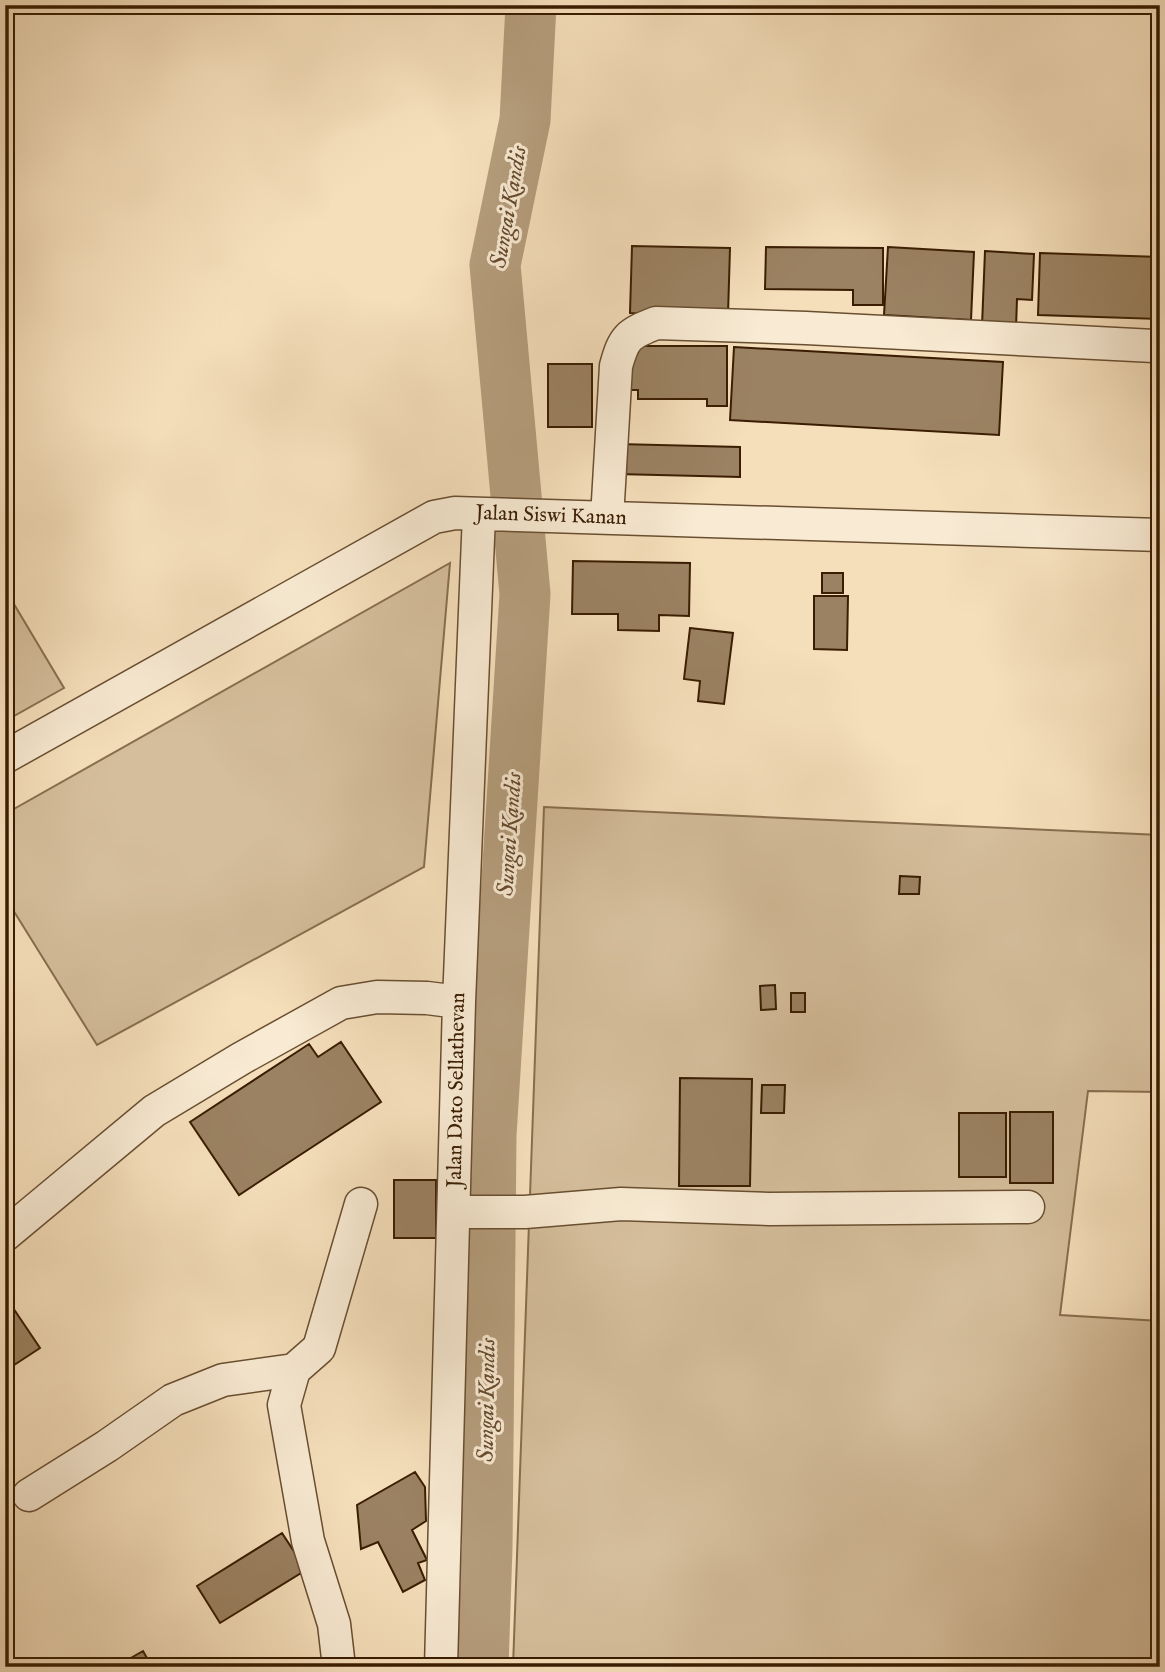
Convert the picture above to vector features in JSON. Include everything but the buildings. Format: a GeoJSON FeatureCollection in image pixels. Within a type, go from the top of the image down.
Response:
{"type":"FeatureCollection","features":[{"type":"Feature","properties":{"kind":"street"},"geometry":{"type":"LineString","coordinates":[[607,518],[616,366],[622,344],[636,331],[656,323],[806,327],[1154,346],[1160,349]]}},
{"type":"Feature","properties":{"kind":"street","name":"Jalan Siswi Kanan"},"geometry":{"type":"LineString","coordinates":[[5,757],[434,517],[455,513],[1160,535]]}},
{"type":"Feature","properties":{"kind":"street","name":"Jalan Dato Sellathevan"},"geometry":{"type":"LineString","coordinates":[[441,1667],[463,1211],[459,1002],[486,514]]}},
{"type":"Feature","properties":{"kind":"street"},"geometry":{"type":"LineString","coordinates":[[5,1235],[154,1111],[341,1003],[377,997],[459,1002]]}},
{"type":"Feature","properties":{"kind":"street"},"geometry":{"type":"LineString","coordinates":[[339,1667],[334,1624],[308,1541],[284,1405],[294,1370],[319,1348],[361,1204]]}},
{"type":"Feature","properties":{"kind":"street"},"geometry":{"type":"LineString","coordinates":[[463,1211],[526,1212],[621,1204],[769,1209],[1028,1207]]}},
{"type":"Feature","properties":{"kind":"street"},"geometry":{"type":"LineString","coordinates":[[29,1495],[173,1400],[223,1380],[294,1370]]}},
{"type":"Feature","properties":{"kind":"shaded area"},"geometry":{"type":"Polygon","coordinates":[[[450,563],[424,867],[97,1045],[5,897],[5,814],[450,563]]]}},
{"type":"Feature","properties":{"kind":"shaded area"},"geometry":{"type":"Polygon","coordinates":[[[5,589],[64,688],[5,721],[5,589]]]}},
{"type":"Feature","properties":{"kind":"shaded area"},"geometry":{"type":"Polygon","coordinates":[[[544,807],[1160,835],[1160,1092],[1088,1091],[1060,1315],[1160,1321],[1160,1667],[513,1667],[544,807]]]}},
{"type":"Feature","properties":{"kind":"waterway","name":"Sungai Kandis"},"geometry":{"type":"LineString","coordinates":[[483,1667],[487,1548],[491,1135],[525,594],[495,265],[525,120],[531,5]]}}]}
